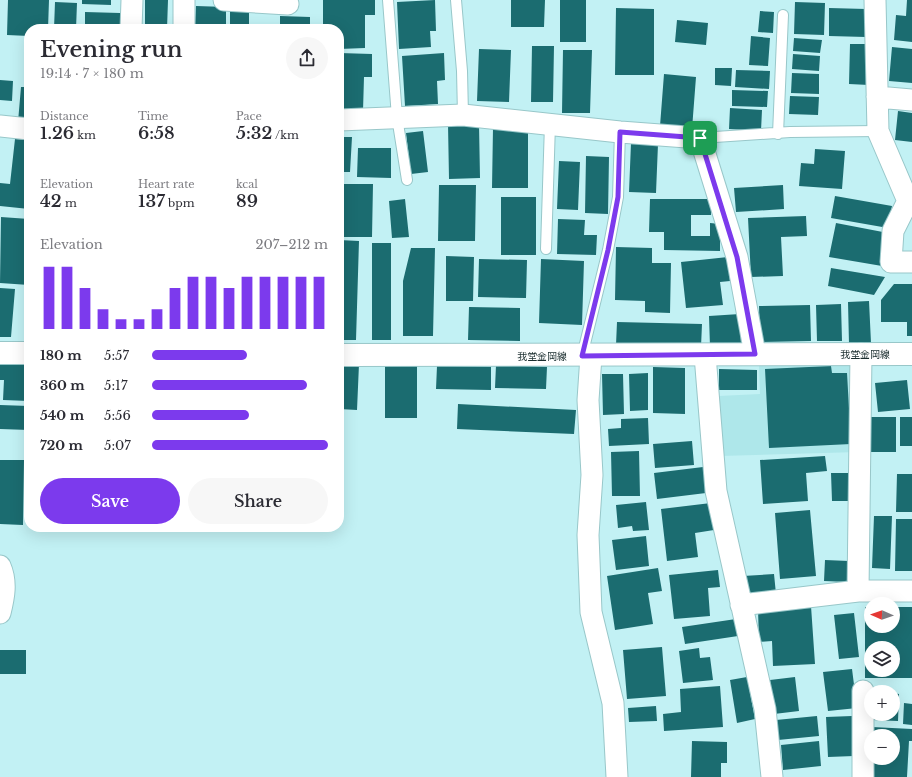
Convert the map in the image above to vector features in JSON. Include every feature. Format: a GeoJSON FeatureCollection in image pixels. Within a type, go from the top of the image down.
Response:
{"type":"FeatureCollection","features":[{"type":"Feature","properties":{"kind":"main road"},"geometry":{"type":"LineString","coordinates":[[0,353],[24,353]]}},
{"type":"Feature","properties":{"kind":"main road","name":"我堂金岡線"},"geometry":{"type":"LineString","coordinates":[[344,355],[586,356],[912,354]]}},
{"type":"Feature","properties":{"kind":"street"},"geometry":{"type":"LineString","coordinates":[[131,24],[132,0]]}},
{"type":"Feature","properties":{"kind":"street"},"geometry":{"type":"LineString","coordinates":[[184,0],[184,24]]}},
{"type":"Feature","properties":{"kind":"street"},"geometry":{"type":"LineString","coordinates":[[224,0],[288,4]]}},
{"type":"Feature","properties":{"kind":"street"},"geometry":{"type":"LineString","coordinates":[[875,0],[878,131],[908,201],[893,231],[891,262],[912,262]]}},
{"type":"Feature","properties":{"kind":"street"},"geometry":{"type":"LineString","coordinates":[[877,97],[912,100]]}},
{"type":"Feature","properties":{"kind":"street"},"geometry":{"type":"LineString","coordinates":[[344,120],[463,115],[620,132],[700,138],[737,257],[755,354]]}},
{"type":"Feature","properties":{"kind":"street"},"geometry":{"type":"LineString","coordinates":[[0,126],[24,128]]}},
{"type":"Feature","properties":{"kind":"street"},"geometry":{"type":"LineString","coordinates":[[858,591],[861,354]]}},
{"type":"Feature","properties":{"kind":"street"},"geometry":{"type":"LineString","coordinates":[[704,355],[716,491],[765,709],[772,777]]}},
{"type":"Feature","properties":{"kind":"street"},"geometry":{"type":"LineString","coordinates":[[586,356],[592,475],[588,535],[591,612],[613,703],[617,777]]}},
{"type":"Feature","properties":{"kind":"street"},"geometry":{"type":"LineString","coordinates":[[0,566],[4,576],[4,589],[0,614]]}},
{"type":"Feature","properties":{"kind":"street"},"geometry":{"type":"LineString","coordinates":[[741,606],[858,591],[912,591]]}},
{"type":"Feature","properties":{"kind":"street"},"geometry":{"type":"LineString","coordinates":[[863,691],[863,777]]}},
{"type":"Feature","properties":{"kind":"lane"},"geometry":{"type":"LineString","coordinates":[[388,0],[397,117],[406,180]]}},
{"type":"Feature","properties":{"kind":"lane"},"geometry":{"type":"LineString","coordinates":[[456,0],[462,70],[463,115]]}},
{"type":"Feature","properties":{"kind":"lane"},"geometry":{"type":"LineString","coordinates":[[778,134],[783,15]]}},
{"type":"Feature","properties":{"kind":"lane"},"geometry":{"type":"LineString","coordinates":[[546,249],[550,124]]}},
{"type":"Feature","properties":{"kind":"lane"},"geometry":{"type":"LineString","coordinates":[[700,138],[878,131]]}},
{"type":"Feature","properties":{"kind":"lane"},"geometry":{"type":"LineString","coordinates":[[586,356],[618,197],[620,132]]}},
{"type":"Feature","properties":{"kind":"shaded area"},"geometry":{"type":"Polygon","coordinates":[[[855,362],[858,452],[720,456],[719,396],[760,394],[759,365],[855,362]]]}},
{"type":"Feature","properties":{"kind":"building"},"geometry":{"type":"Polygon","coordinates":[[[8,0],[49,0],[48,24],[24,24],[24,36],[7,35],[8,0]]]}},
{"type":"Feature","properties":{"kind":"building"},"geometry":{"type":"Polygon","coordinates":[[[82,0],[111,0],[111,5],[82,4],[82,0]]]}},
{"type":"Feature","properties":{"kind":"building"},"geometry":{"type":"Polygon","coordinates":[[[145,0],[168,0],[167,24],[145,24],[145,0]]]}},
{"type":"Feature","properties":{"kind":"building"},"geometry":{"type":"Polygon","coordinates":[[[323,0],[375,0],[375,15],[365,15],[365,48],[344,49],[344,24],[323,24],[323,0]]]}},
{"type":"Feature","properties":{"kind":"building"},"geometry":{"type":"Polygon","coordinates":[[[435,0],[436,31],[430,31],[431,47],[399,49],[397,2],[435,0]]]}},
{"type":"Feature","properties":{"kind":"building"},"geometry":{"type":"Polygon","coordinates":[[[511,0],[545,0],[544,27],[511,27],[511,0]]]}},
{"type":"Feature","properties":{"kind":"building"},"geometry":{"type":"Polygon","coordinates":[[[560,0],[586,0],[586,42],[560,42],[560,0]]]}},
{"type":"Feature","properties":{"kind":"building"},"geometry":{"type":"Polygon","coordinates":[[[907,0],[912,0],[912,42],[894,40],[896,15],[906,16],[907,0]]]}},
{"type":"Feature","properties":{"kind":"building"},"geometry":{"type":"Polygon","coordinates":[[[55,2],[77,3],[76,24],[54,24],[55,2]]]}},
{"type":"Feature","properties":{"kind":"building"},"geometry":{"type":"Polygon","coordinates":[[[795,2],[825,3],[824,35],[794,34],[795,2]]]}},
{"type":"Feature","properties":{"kind":"building"},"geometry":{"type":"Polygon","coordinates":[[[196,6],[226,7],[226,24],[195,24],[196,6]]]}},
{"type":"Feature","properties":{"kind":"building"},"geometry":{"type":"Polygon","coordinates":[[[230,8],[249,9],[249,24],[230,24],[230,8]]]}},
{"type":"Feature","properties":{"kind":"building"},"geometry":{"type":"Polygon","coordinates":[[[616,8],[654,9],[654,75],[615,75],[616,8]]]}},
{"type":"Feature","properties":{"kind":"building"},"geometry":{"type":"Polygon","coordinates":[[[829,8],[866,9],[866,37],[829,36],[829,8]]]}},
{"type":"Feature","properties":{"kind":"building"},"geometry":{"type":"Polygon","coordinates":[[[760,11],[774,12],[773,33],[758,32],[760,11]]]}},
{"type":"Feature","properties":{"kind":"building"},"geometry":{"type":"Polygon","coordinates":[[[85,12],[120,13],[120,24],[85,24],[85,12]]]}},
{"type":"Feature","properties":{"kind":"building"},"geometry":{"type":"Polygon","coordinates":[[[280,16],[310,17],[310,24],[280,24],[280,16]]]}},
{"type":"Feature","properties":{"kind":"building"},"geometry":{"type":"Polygon","coordinates":[[[677,20],[708,23],[706,45],[675,42],[677,20]]]}},
{"type":"Feature","properties":{"kind":"building"},"geometry":{"type":"Polygon","coordinates":[[[751,36],[770,38],[768,66],[749,65],[751,36]]]}},
{"type":"Feature","properties":{"kind":"building"},"geometry":{"type":"Polygon","coordinates":[[[794,38],[822,40],[820,53],[793,51],[794,38]]]}},
{"type":"Feature","properties":{"kind":"building"},"geometry":{"type":"Polygon","coordinates":[[[850,44],[871,44],[869,85],[849,84],[850,44]]]}},
{"type":"Feature","properties":{"kind":"building"},"geometry":{"type":"Polygon","coordinates":[[[532,46],[554,46],[553,102],[531,102],[532,46]]]}},
{"type":"Feature","properties":{"kind":"building"},"geometry":{"type":"Polygon","coordinates":[[[892,47],[912,49],[912,83],[889,81],[892,47]]]}},
{"type":"Feature","properties":{"kind":"building"},"geometry":{"type":"Polygon","coordinates":[[[479,49],[511,50],[509,102],[477,101],[479,49]]]}},
{"type":"Feature","properties":{"kind":"building"},"geometry":{"type":"Polygon","coordinates":[[[563,50],[592,50],[590,113],[562,113],[563,50]]]}},
{"type":"Feature","properties":{"kind":"building"},"geometry":{"type":"Polygon","coordinates":[[[344,53],[372,54],[372,77],[364,77],[363,111],[344,111],[344,53]]]}},
{"type":"Feature","properties":{"kind":"building"},"geometry":{"type":"Polygon","coordinates":[[[444,53],[445,80],[437,81],[438,104],[405,106],[402,56],[444,53]]]}},
{"type":"Feature","properties":{"kind":"building"},"geometry":{"type":"Polygon","coordinates":[[[793,54],[820,56],[819,71],[792,69],[793,54]]]}},
{"type":"Feature","properties":{"kind":"building"},"geometry":{"type":"Polygon","coordinates":[[[715,68],[732,68],[731,86],[715,85],[715,68]]]}},
{"type":"Feature","properties":{"kind":"building"},"geometry":{"type":"Polygon","coordinates":[[[736,70],[770,71],[769,89],[735,87],[736,70]]]}},
{"type":"Feature","properties":{"kind":"building"},"geometry":{"type":"Polygon","coordinates":[[[792,73],[819,74],[819,94],[791,93],[792,73]]]}},
{"type":"Feature","properties":{"kind":"building"},"geometry":{"type":"Polygon","coordinates":[[[664,74],[696,77],[692,129],[660,126],[664,74]]]}},
{"type":"Feature","properties":{"kind":"building"},"geometry":{"type":"Polygon","coordinates":[[[0,80],[13,81],[12,101],[0,100],[0,80]]]}},
{"type":"Feature","properties":{"kind":"building"},"geometry":{"type":"Polygon","coordinates":[[[21,87],[24,87],[24,123],[18,122],[21,87]]]}},
{"type":"Feature","properties":{"kind":"building"},"geometry":{"type":"Polygon","coordinates":[[[732,90],[768,91],[767,107],[732,106],[732,90]]]}},
{"type":"Feature","properties":{"kind":"building"},"geometry":{"type":"Polygon","coordinates":[[[790,96],[819,97],[818,115],[789,114],[790,96]]]}},
{"type":"Feature","properties":{"kind":"building"},"geometry":{"type":"Polygon","coordinates":[[[730,108],[762,110],[761,131],[729,129],[730,108]]]}},
{"type":"Feature","properties":{"kind":"building"},"geometry":{"type":"Polygon","coordinates":[[[898,111],[912,113],[912,142],[895,140],[898,111]]]}},
{"type":"Feature","properties":{"kind":"building"},"geometry":{"type":"Polygon","coordinates":[[[448,124],[479,124],[480,178],[449,179],[448,124]]]}},
{"type":"Feature","properties":{"kind":"building"},"geometry":{"type":"Polygon","coordinates":[[[493,128],[528,128],[528,188],[492,188],[493,128]]]}},
{"type":"Feature","properties":{"kind":"building"},"geometry":{"type":"Polygon","coordinates":[[[423,131],[428,172],[411,174],[406,133],[423,131]]]}},
{"type":"Feature","properties":{"kind":"building"},"geometry":{"type":"Polygon","coordinates":[[[344,137],[352,137],[350,172],[344,172],[344,137]]]}},
{"type":"Feature","properties":{"kind":"building"},"geometry":{"type":"Polygon","coordinates":[[[15,139],[24,140],[24,208],[0,206],[0,183],[10,184],[15,139]]]}},
{"type":"Feature","properties":{"kind":"building"},"geometry":{"type":"Polygon","coordinates":[[[631,143],[658,144],[656,193],[629,192],[631,143]]]}},
{"type":"Feature","properties":{"kind":"building"},"geometry":{"type":"Polygon","coordinates":[[[358,148],[391,148],[391,178],[357,177],[358,148]]]}},
{"type":"Feature","properties":{"kind":"building"},"geometry":{"type":"Polygon","coordinates":[[[815,149],[845,151],[842,189],[799,186],[801,163],[814,164],[815,149]]]}},
{"type":"Feature","properties":{"kind":"building"},"geometry":{"type":"Polygon","coordinates":[[[586,156],[609,157],[608,214],[585,213],[586,156]]]}},
{"type":"Feature","properties":{"kind":"building"},"geometry":{"type":"Polygon","coordinates":[[[559,161],[580,162],[578,210],[557,209],[559,161]]]}},
{"type":"Feature","properties":{"kind":"building"},"geometry":{"type":"Polygon","coordinates":[[[344,184],[373,184],[372,237],[344,237],[344,184]]]}},
{"type":"Feature","properties":{"kind":"building"},"geometry":{"type":"Polygon","coordinates":[[[439,185],[476,185],[475,241],[438,241],[439,185]]]}},
{"type":"Feature","properties":{"kind":"building"},"geometry":{"type":"Polygon","coordinates":[[[783,185],[784,209],[736,212],[734,188],[783,185]]]}},
{"type":"Feature","properties":{"kind":"building"},"geometry":{"type":"Polygon","coordinates":[[[835,196],[892,206],[888,228],[831,218],[835,196]]]}},
{"type":"Feature","properties":{"kind":"building"},"geometry":{"type":"Polygon","coordinates":[[[501,197],[536,197],[536,255],[501,255],[501,197]]]}},
{"type":"Feature","properties":{"kind":"building"},"geometry":{"type":"Polygon","coordinates":[[[405,199],[409,237],[392,238],[389,201],[405,199]]]}},
{"type":"Feature","properties":{"kind":"building"},"geometry":{"type":"Polygon","coordinates":[[[650,199],[711,199],[711,215],[691,215],[691,236],[710,236],[710,223],[720,224],[720,251],[664,250],[664,232],[649,232],[650,199]]]}},
{"type":"Feature","properties":{"kind":"building"},"geometry":{"type":"Polygon","coordinates":[[[806,216],[807,236],[781,237],[783,276],[751,277],[748,218],[806,216]]]}},
{"type":"Feature","properties":{"kind":"building"},"geometry":{"type":"Polygon","coordinates":[[[1,217],[24,219],[24,285],[0,283],[1,217]]]}},
{"type":"Feature","properties":{"kind":"building"},"geometry":{"type":"Polygon","coordinates":[[[558,219],[585,220],[584,235],[597,235],[596,255],[557,254],[558,219]]]}},
{"type":"Feature","properties":{"kind":"building"},"geometry":{"type":"Polygon","coordinates":[[[836,223],[888,233],[882,266],[829,257],[836,223]]]}},
{"type":"Feature","properties":{"kind":"building"},"geometry":{"type":"Polygon","coordinates":[[[344,240],[359,241],[356,340],[344,340],[344,240]]]}},
{"type":"Feature","properties":{"kind":"building"},"geometry":{"type":"Polygon","coordinates":[[[372,243],[391,243],[391,340],[372,340],[372,243]]]}},
{"type":"Feature","properties":{"kind":"building"},"geometry":{"type":"Polygon","coordinates":[[[616,247],[652,248],[652,263],[671,263],[670,313],[645,312],[645,301],[615,300],[616,247]]]}},
{"type":"Feature","properties":{"kind":"building"},"geometry":{"type":"Polygon","coordinates":[[[411,248],[435,248],[433,336],[403,336],[403,281],[411,248]]]}},
{"type":"Feature","properties":{"kind":"building"},"geometry":{"type":"Polygon","coordinates":[[[446,256],[474,257],[473,301],[446,301],[446,256]]]}},
{"type":"Feature","properties":{"kind":"building"},"geometry":{"type":"Polygon","coordinates":[[[728,257],[730,281],[720,282],[723,305],[686,308],[681,262],[728,257]]]}},
{"type":"Feature","properties":{"kind":"building"},"geometry":{"type":"Polygon","coordinates":[[[479,259],[527,260],[526,298],[478,297],[479,259]]]}},
{"type":"Feature","properties":{"kind":"building"},"geometry":{"type":"Polygon","coordinates":[[[541,259],[584,261],[582,325],[539,323],[541,259]]]}},
{"type":"Feature","properties":{"kind":"building"},"geometry":{"type":"Polygon","coordinates":[[[831,268],[885,277],[874,295],[828,286],[831,268]]]}},
{"type":"Feature","properties":{"kind":"building"},"geometry":{"type":"Polygon","coordinates":[[[894,284],[912,284],[912,336],[907,336],[907,322],[881,322],[881,300],[894,284]]]}},
{"type":"Feature","properties":{"kind":"building"},"geometry":{"type":"Polygon","coordinates":[[[0,288],[15,289],[11,337],[0,337],[0,288]]]}},
{"type":"Feature","properties":{"kind":"building"},"geometry":{"type":"Polygon","coordinates":[[[869,301],[871,343],[849,344],[848,302],[869,301]]]}},
{"type":"Feature","properties":{"kind":"building"},"geometry":{"type":"Polygon","coordinates":[[[841,304],[842,341],[817,341],[816,305],[841,304]]]}},
{"type":"Feature","properties":{"kind":"building"},"geometry":{"type":"Polygon","coordinates":[[[810,305],[811,341],[760,342],[759,306],[810,305]]]}},
{"type":"Feature","properties":{"kind":"building"},"geometry":{"type":"Polygon","coordinates":[[[469,307],[520,308],[520,341],[468,340],[469,307]]]}},
{"type":"Feature","properties":{"kind":"building"},"geometry":{"type":"Polygon","coordinates":[[[740,314],[741,346],[710,347],[709,316],[740,314]]]}},
{"type":"Feature","properties":{"kind":"building"},"geometry":{"type":"Polygon","coordinates":[[[617,322],[702,324],[701,347],[616,345],[617,322]]]}},
{"type":"Feature","properties":{"kind":"building"},"geometry":{"type":"Polygon","coordinates":[[[0,363],[24,364],[24,401],[3,400],[4,380],[0,380],[0,363]]]}},
{"type":"Feature","properties":{"kind":"building"},"geometry":{"type":"Polygon","coordinates":[[[344,363],[359,364],[357,410],[344,409],[344,363]]]}},
{"type":"Feature","properties":{"kind":"building"},"geometry":{"type":"Polygon","coordinates":[[[385,365],[417,365],[417,418],[385,418],[385,365]]]}},
{"type":"Feature","properties":{"kind":"building"},"geometry":{"type":"Polygon","coordinates":[[[496,365],[547,367],[546,389],[495,388],[496,365]]]}},
{"type":"Feature","properties":{"kind":"building"},"geometry":{"type":"Polygon","coordinates":[[[437,366],[491,367],[491,390],[436,389],[437,366]]]}},
{"type":"Feature","properties":{"kind":"building"},"geometry":{"type":"Polygon","coordinates":[[[831,366],[832,373],[847,373],[851,444],[769,448],[765,369],[831,366]]]}},
{"type":"Feature","properties":{"kind":"building"},"geometry":{"type":"Polygon","coordinates":[[[653,367],[685,368],[685,414],[653,413],[653,367]]]}},
{"type":"Feature","properties":{"kind":"building"},"geometry":{"type":"Polygon","coordinates":[[[719,369],[757,370],[757,390],[719,390],[719,369]]]}},
{"type":"Feature","properties":{"kind":"building"},"geometry":{"type":"Polygon","coordinates":[[[648,373],[648,410],[630,411],[629,374],[648,373]]]}},
{"type":"Feature","properties":{"kind":"building"},"geometry":{"type":"Polygon","coordinates":[[[602,374],[623,374],[624,414],[603,415],[602,374]]]}},
{"type":"Feature","properties":{"kind":"building"},"geometry":{"type":"Polygon","coordinates":[[[907,380],[910,409],[878,412],[875,383],[907,380]]]}},
{"type":"Feature","properties":{"kind":"building"},"geometry":{"type":"Polygon","coordinates":[[[458,404],[576,410],[574,434],[457,429],[458,404]]]}},
{"type":"Feature","properties":{"kind":"building"},"geometry":{"type":"Polygon","coordinates":[[[0,405],[24,406],[24,430],[0,429],[0,405]]]}},
{"type":"Feature","properties":{"kind":"building"},"geometry":{"type":"Polygon","coordinates":[[[871,417],[896,417],[896,452],[871,452],[871,417]]]}},
{"type":"Feature","properties":{"kind":"building"},"geometry":{"type":"Polygon","coordinates":[[[900,417],[912,417],[912,446],[900,446],[900,417]]]}},
{"type":"Feature","properties":{"kind":"building"},"geometry":{"type":"Polygon","coordinates":[[[648,418],[649,444],[609,446],[608,429],[621,428],[621,419],[648,418]]]}},
{"type":"Feature","properties":{"kind":"building"},"geometry":{"type":"Polygon","coordinates":[[[692,441],[694,465],[655,468],[653,444],[692,441]]]}},
{"type":"Feature","properties":{"kind":"building"},"geometry":{"type":"Polygon","coordinates":[[[639,451],[640,496],[612,496],[611,452],[639,451]]]}},
{"type":"Feature","properties":{"kind":"building"},"geometry":{"type":"Polygon","coordinates":[[[825,456],[827,471],[806,473],[808,501],[763,504],[760,460],[825,456]]]}},
{"type":"Feature","properties":{"kind":"building"},"geometry":{"type":"Polygon","coordinates":[[[0,460],[24,460],[23,525],[0,524],[0,460]]]}},
{"type":"Feature","properties":{"kind":"building"},"geometry":{"type":"Polygon","coordinates":[[[703,467],[706,493],[657,499],[654,473],[703,467]]]}},
{"type":"Feature","properties":{"kind":"building"},"geometry":{"type":"Polygon","coordinates":[[[831,473],[849,473],[850,501],[832,501],[831,473]]]}},
{"type":"Feature","properties":{"kind":"building"},"geometry":{"type":"Polygon","coordinates":[[[897,474],[912,474],[912,512],[896,512],[897,474]]]}},
{"type":"Feature","properties":{"kind":"building"},"geometry":{"type":"Polygon","coordinates":[[[646,502],[649,530],[633,531],[632,526],[618,528],[616,505],[646,502]]]}},
{"type":"Feature","properties":{"kind":"building"},"geometry":{"type":"Polygon","coordinates":[[[711,503],[714,530],[695,533],[698,557],[667,561],[661,509],[711,503]]]}},
{"type":"Feature","properties":{"kind":"building"},"geometry":{"type":"Polygon","coordinates":[[[810,510],[816,576],[780,579],[775,513],[810,510]]]}},
{"type":"Feature","properties":{"kind":"building"},"geometry":{"type":"Polygon","coordinates":[[[874,516],[892,516],[890,569],[872,568],[874,516]]]}},
{"type":"Feature","properties":{"kind":"building"},"geometry":{"type":"Polygon","coordinates":[[[896,519],[912,519],[912,571],[895,571],[896,519]]]}},
{"type":"Feature","properties":{"kind":"building"},"geometry":{"type":"Polygon","coordinates":[[[646,536],[649,566],[616,570],[612,540],[646,536]]]}},
{"type":"Feature","properties":{"kind":"building"},"geometry":{"type":"Polygon","coordinates":[[[825,560],[849,561],[848,582],[824,581],[825,560]]]}},
{"type":"Feature","properties":{"kind":"building"},"geometry":{"type":"Polygon","coordinates":[[[658,568],[662,591],[648,593],[653,624],[615,630],[607,576],[658,568]]]}},
{"type":"Feature","properties":{"kind":"building"},"geometry":{"type":"Polygon","coordinates":[[[718,570],[720,587],[708,588],[710,616],[674,619],[669,575],[718,570]]]}},
{"type":"Feature","properties":{"kind":"building"},"geometry":{"type":"Polygon","coordinates":[[[774,574],[776,594],[745,596],[743,576],[774,574]]]}},
{"type":"Feature","properties":{"kind":"building"},"geometry":{"type":"Polygon","coordinates":[[[811,606],[815,664],[773,666],[772,641],[759,642],[758,609],[811,606]]]}},
{"type":"Feature","properties":{"kind":"building"},"geometry":{"type":"Polygon","coordinates":[[[900,607],[912,607],[912,678],[865,678],[900,677],[900,641],[865,641],[865,633],[900,633],[900,607]]]}},
{"type":"Feature","properties":{"kind":"building"},"geometry":{"type":"Polygon","coordinates":[[[854,613],[859,657],[839,659],[834,615],[854,613]]]}},
{"type":"Feature","properties":{"kind":"building"},"geometry":{"type":"Polygon","coordinates":[[[736,619],[738,636],[685,644],[682,627],[736,619]]]}},
{"type":"Feature","properties":{"kind":"building"},"geometry":{"type":"Polygon","coordinates":[[[662,647],[666,696],[627,699],[623,650],[662,647]]]}},
{"type":"Feature","properties":{"kind":"building"},"geometry":{"type":"Polygon","coordinates":[[[699,648],[700,658],[710,657],[713,680],[683,683],[679,651],[699,648]]]}},
{"type":"Feature","properties":{"kind":"building"},"geometry":{"type":"Polygon","coordinates":[[[0,650],[26,650],[26,674],[0,674],[0,650]]]}},
{"type":"Feature","properties":{"kind":"building"},"geometry":{"type":"Polygon","coordinates":[[[852,669],[857,708],[828,711],[823,672],[852,669]]]}},
{"type":"Feature","properties":{"kind":"building"},"geometry":{"type":"Polygon","coordinates":[[[747,677],[755,719],[737,723],[730,680],[747,677]]]}},
{"type":"Feature","properties":{"kind":"building"},"geometry":{"type":"Polygon","coordinates":[[[795,677],[799,711],[774,714],[770,680],[795,677]]]}},
{"type":"Feature","properties":{"kind":"building"},"geometry":{"type":"Polygon","coordinates":[[[720,686],[723,727],[664,731],[663,714],[681,712],[680,689],[720,686]]]}},
{"type":"Feature","properties":{"kind":"building"},"geometry":{"type":"Polygon","coordinates":[[[904,703],[912,704],[912,725],[903,724],[904,703]]]}},
{"type":"Feature","properties":{"kind":"building"},"geometry":{"type":"Polygon","coordinates":[[[656,706],[657,721],[629,722],[628,708],[656,706]]]}},
{"type":"Feature","properties":{"kind":"building"},"geometry":{"type":"Polygon","coordinates":[[[817,716],[819,736],[778,740],[776,720],[817,716]]]}},
{"type":"Feature","properties":{"kind":"building"},"geometry":{"type":"Polygon","coordinates":[[[852,716],[854,756],[828,757],[826,717],[852,716]]]}},
{"type":"Feature","properties":{"kind":"building"},"geometry":{"type":"Polygon","coordinates":[[[872,727],[912,729],[912,741],[909,741],[907,777],[870,777],[871,765],[900,765],[900,729],[872,729],[872,727]]]}},
{"type":"Feature","properties":{"kind":"building"},"geometry":{"type":"Polygon","coordinates":[[[692,741],[727,742],[727,763],[721,763],[721,777],[691,777],[692,741]]]}},
{"type":"Feature","properties":{"kind":"building"},"geometry":{"type":"Polygon","coordinates":[[[819,741],[821,766],[783,770],[781,745],[819,741]]]}},
{"type":"Feature","properties":{"kind":"route"},"geometry":{"type":"LineString","coordinates":[[620,132],[700,138],[737,257],[755,354],[582,356],[608,250],[618,197],[620,132]]}}]}
